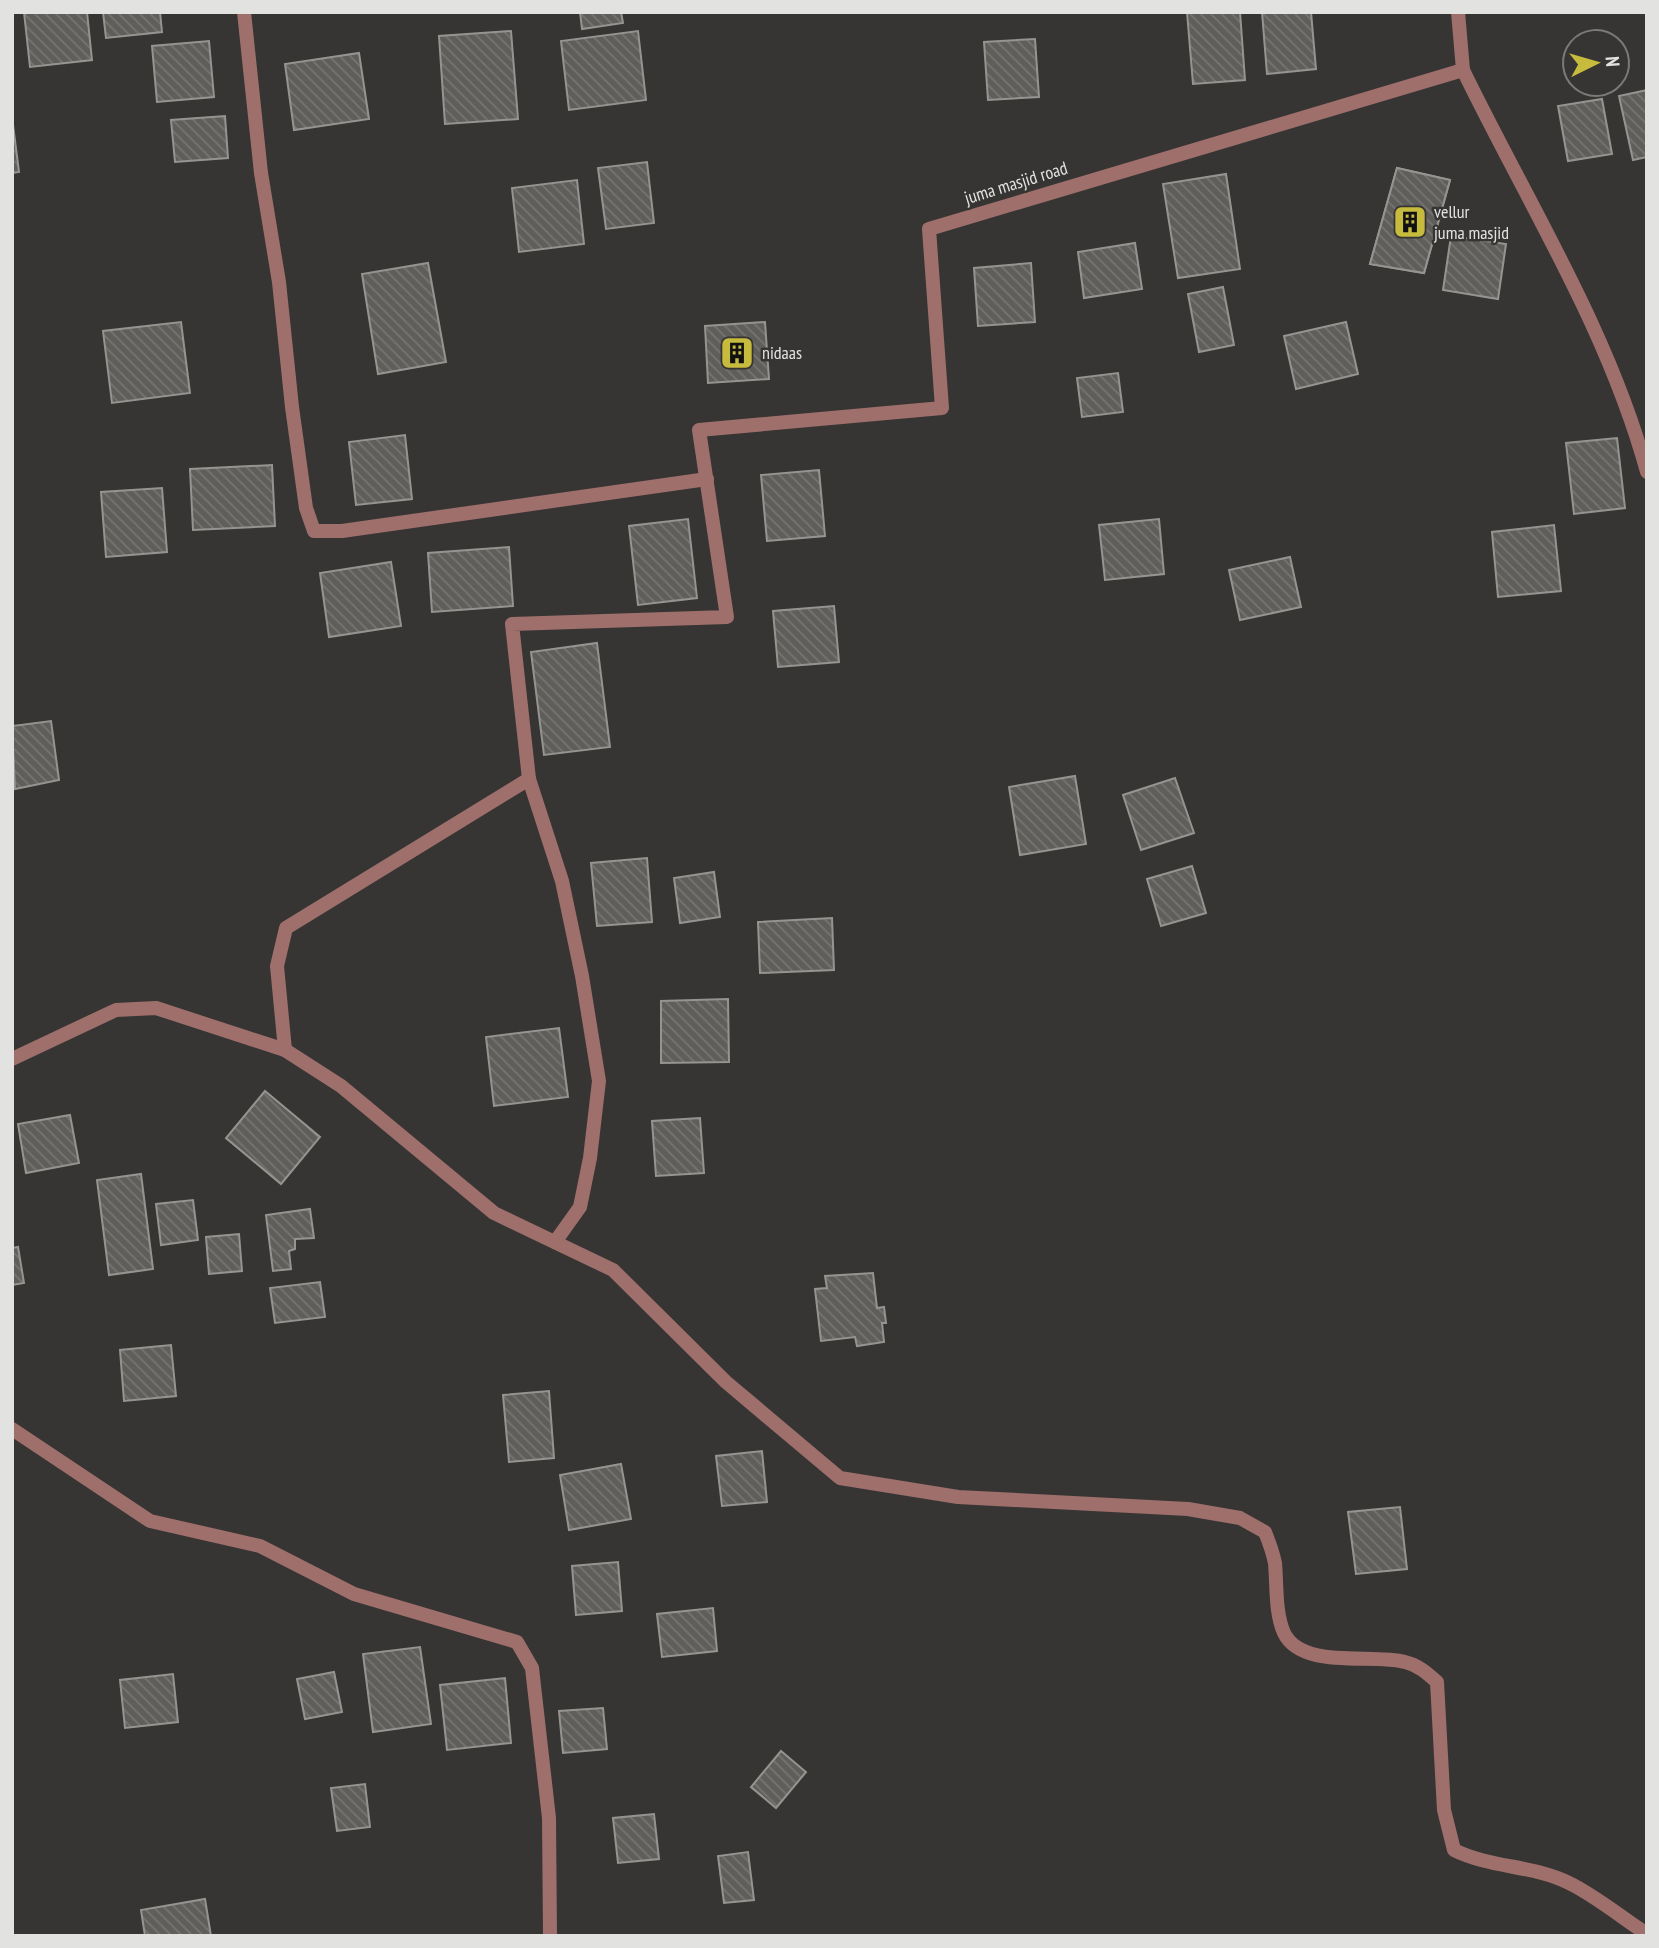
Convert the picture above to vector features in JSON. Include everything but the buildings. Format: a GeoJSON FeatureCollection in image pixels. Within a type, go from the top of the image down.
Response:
{"type":"FeatureCollection","features":[{"type":"Feature","properties":{"kind":"street"},"geometry":{"type":"LineString","coordinates":[[244,12],[261,173],[279,282],[292,407],[306,508],[314,531],[342,531],[518,508],[707,479],[727,617],[512,624],[529,779],[562,881],[582,976],[599,1082],[590,1158],[580,1207],[555,1242]]}},
{"type":"Feature","properties":{"kind":"street"},"geometry":{"type":"LineString","coordinates":[[1458,12],[1463,70],[1600,344],[1639,442],[1647,472]]}},
{"type":"Feature","properties":{"kind":"street","name":"juma masjid road"},"geometry":{"type":"LineString","coordinates":[[707,479],[699,430],[942,408],[929,229],[1463,70]]}},
{"type":"Feature","properties":{"kind":"street"},"geometry":{"type":"LineString","coordinates":[[285,1050],[277,966],[286,928],[529,779]]}},
{"type":"Feature","properties":{"kind":"street"},"geometry":{"type":"LineString","coordinates":[[12,1059],[116,1010],[156,1008],[285,1050],[341,1086],[494,1213],[613,1270],[726,1382],[840,1478],[958,1497],[1188,1509],[1240,1518],[1265,1532],[1274,1559],[1284,1634],[1300,1651],[1336,1658],[1374,1658],[1406,1662],[1424,1670],[1437,1682],[1444,1810],[1454,1850],[1476,1861],[1514,1866],[1569,1883],[1647,1934]]}},
{"type":"Feature","properties":{"kind":"street"},"geometry":{"type":"LineString","coordinates":[[12,1429],[150,1521],[260,1546],[354,1594],[517,1642],[532,1668],[534,1682],[549,1818],[550,1936]]}},
{"type":"Feature","properties":{"kind":"place","name":"vellur juma masjid"},"geometry":{"type":"Point","coordinates":[1410,222]}},
{"type":"Feature","properties":{"kind":"place","name":"nidaas"},"geometry":{"type":"Point","coordinates":[737,353]}}]}
